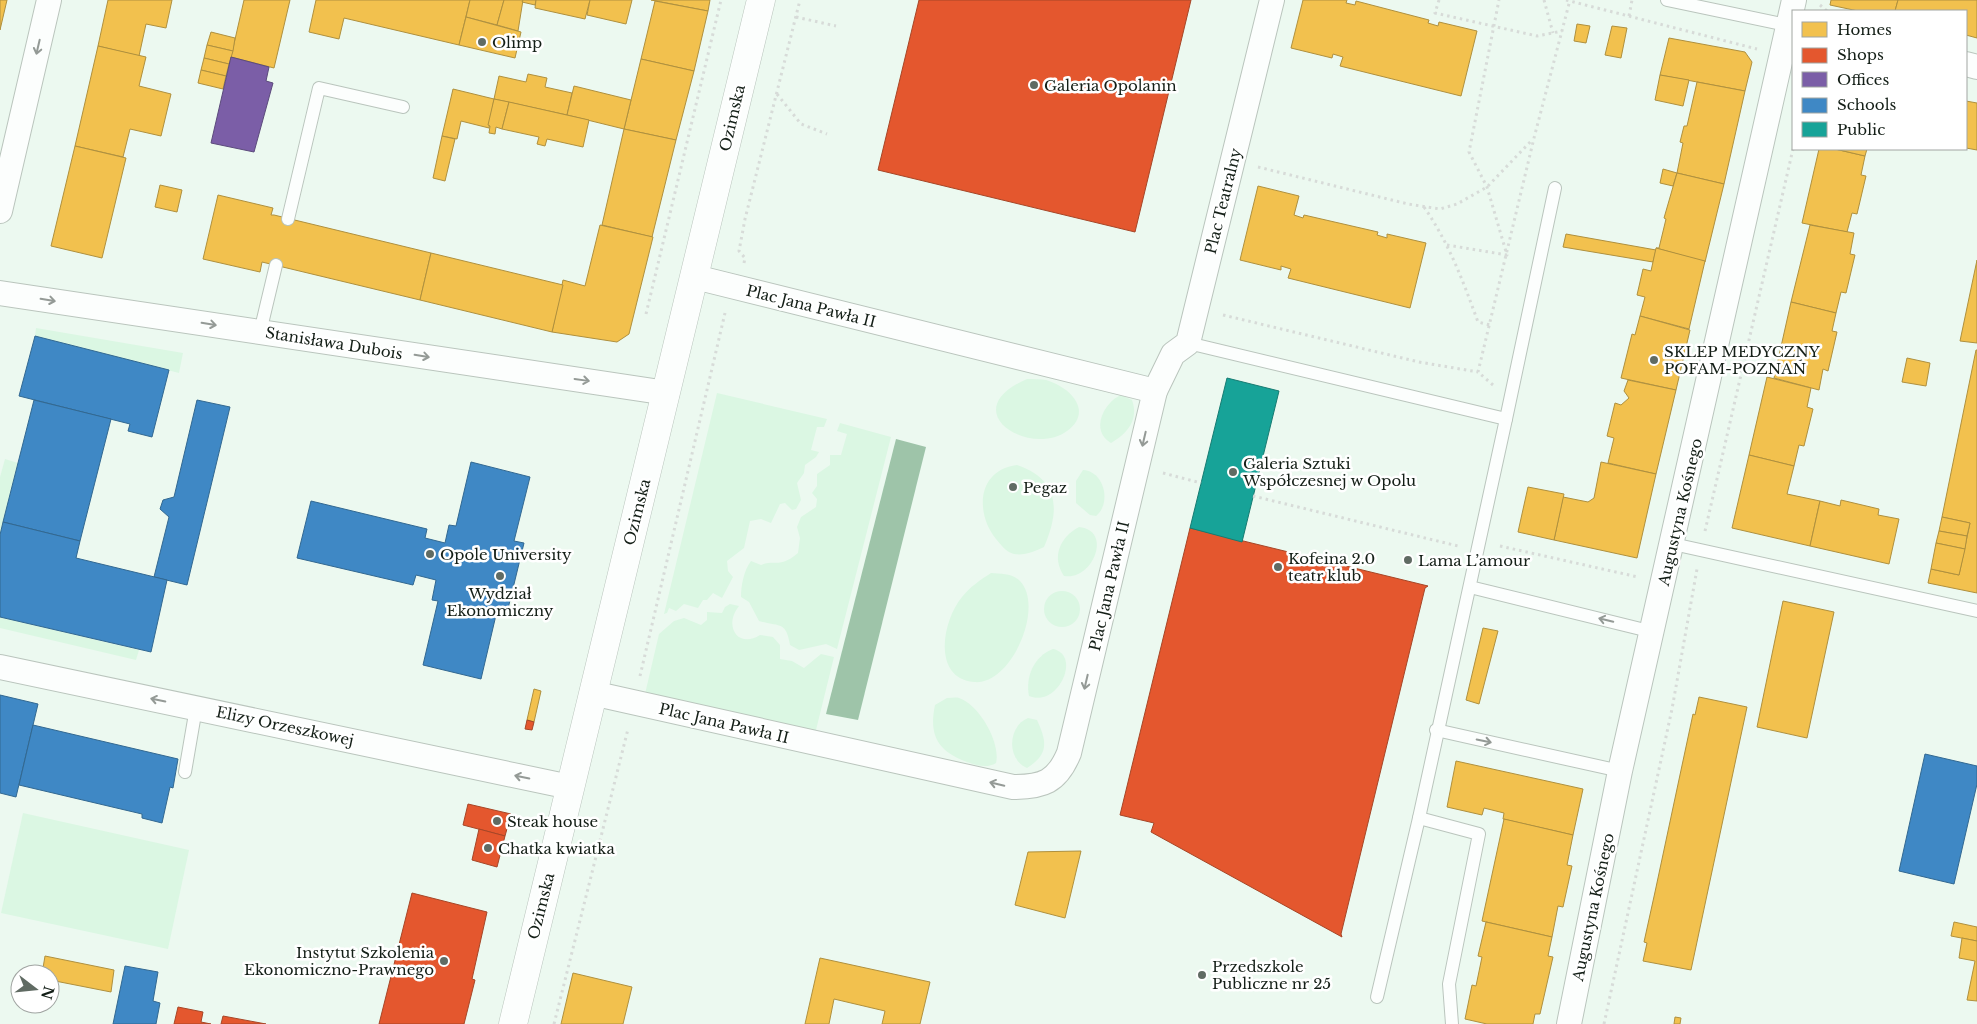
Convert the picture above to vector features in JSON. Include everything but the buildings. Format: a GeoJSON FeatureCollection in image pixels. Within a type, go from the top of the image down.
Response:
{"type":"FeatureCollection","features":[{"type":"Feature","properties":{"kind":"main road","name":"Ozimska"},"geometry":{"type":"LineString","coordinates":[[513,1024],[761,0]]}},
{"type":"Feature","properties":{"kind":"street"},"geometry":{"type":"LineString","coordinates":[[0,211],[49,0]]}},
{"type":"Feature","properties":{"kind":"street","name":"Plac Teatralny"},"geometry":{"type":"LineString","coordinates":[[1188,343],[1272,0]]}},
{"type":"Feature","properties":{"kind":"street","name":"Augustyna Kośnego"},"geometry":{"type":"LineString","coordinates":[[1569,1024],[1620,771],[1792,13]]}},
{"type":"Feature","properties":{"kind":"street","name":"Plac Jana Pawła II"},"geometry":{"type":"LineString","coordinates":[[592,693],[1013,787],[1030,787],[1052,779],[1063,768],[1069,753],[1156,391],[694,277]]}},
{"type":"Feature","properties":{"kind":"street","name":"Stanisława Dubois"},"geometry":{"type":"LineString","coordinates":[[0,293],[667,393]]}},
{"type":"Feature","properties":{"kind":"street"},"geometry":{"type":"LineString","coordinates":[[1156,391],[1172,354],[1188,343]]}},
{"type":"Feature","properties":{"kind":"street","name":"Elizy Orzeszkowej"},"geometry":{"type":"LineString","coordinates":[[0,667],[570,787]]}},
{"type":"Feature","properties":{"kind":"lane"},"geometry":{"type":"LineString","coordinates":[[1667,0],[1790,26]]}},
{"type":"Feature","properties":{"kind":"lane"},"geometry":{"type":"LineString","coordinates":[[288,218],[319,88],[403,107]]}},
{"type":"Feature","properties":{"kind":"lane"},"geometry":{"type":"LineString","coordinates":[[1377,997],[1419,818],[1436,730],[1470,587],[1555,188]]}},
{"type":"Feature","properties":{"kind":"lane"},"geometry":{"type":"LineString","coordinates":[[260,332],[276,265]]}},
{"type":"Feature","properties":{"kind":"lane"},"geometry":{"type":"LineString","coordinates":[[1188,343],[1506,419]]}},
{"type":"Feature","properties":{"kind":"lane"},"geometry":{"type":"LineString","coordinates":[[1673,544],[1977,610]]}},
{"type":"Feature","properties":{"kind":"lane"},"geometry":{"type":"LineString","coordinates":[[1470,587],[1653,632]]}},
{"type":"Feature","properties":{"kind":"lane"},"geometry":{"type":"LineString","coordinates":[[185,772],[196,708]]}},
{"type":"Feature","properties":{"kind":"lane"},"geometry":{"type":"LineString","coordinates":[[1436,730],[1620,771]]}},
{"type":"Feature","properties":{"kind":"lane"},"geometry":{"type":"LineString","coordinates":[[1419,818],[1479,834],[1449,984],[1452,1024]]}},
{"type":"Feature","properties":{"kind":"path"},"geometry":{"type":"LineString","coordinates":[[646,314],[722,0]]}},
{"type":"Feature","properties":{"kind":"path"},"geometry":{"type":"LineString","coordinates":[[554,1024],[634,703],[720,331],[725,313],[732,306],[745,258],[739,251],[800,0]]}},
{"type":"Feature","properties":{"kind":"path"},"geometry":{"type":"LineString","coordinates":[[1438,0],[1435,12],[1537,36],[1562,31]]}},
{"type":"Feature","properties":{"kind":"path"},"geometry":{"type":"LineString","coordinates":[[1499,0],[1469,152],[1476,170],[1487,187],[1506,254]]}},
{"type":"Feature","properties":{"kind":"path"},"geometry":{"type":"LineString","coordinates":[[1544,0],[1553,33]]}},
{"type":"Feature","properties":{"kind":"path"},"geometry":{"type":"LineString","coordinates":[[1478,372],[1569,0],[1760,50]]}},
{"type":"Feature","properties":{"kind":"path"},"geometry":{"type":"LineString","coordinates":[[1629,16],[1632,0]]}},
{"type":"Feature","properties":{"kind":"path"},"geometry":{"type":"LineString","coordinates":[[1821,0],[1820,5],[1826,10]]}},
{"type":"Feature","properties":{"kind":"path"},"geometry":{"type":"LineString","coordinates":[[796,17],[836,26]]}},
{"type":"Feature","properties":{"kind":"path"},"geometry":{"type":"LineString","coordinates":[[777,94],[801,124],[827,134]]}},
{"type":"Feature","properties":{"kind":"path"},"geometry":{"type":"LineString","coordinates":[[1233,160],[1440,209],[1457,204],[1487,187],[1534,138]]}},
{"type":"Feature","properties":{"kind":"path"},"geometry":{"type":"LineString","coordinates":[[1604,1024],[1672,709],[1700,550],[1793,150]]}},
{"type":"Feature","properties":{"kind":"path"},"geometry":{"type":"LineString","coordinates":[[1424,206],[1448,245],[1478,322],[1490,324]]}},
{"type":"Feature","properties":{"kind":"path"},"geometry":{"type":"LineString","coordinates":[[1448,245],[1506,254]]}},
{"type":"Feature","properties":{"kind":"path"},"geometry":{"type":"LineString","coordinates":[[1197,308],[1392,356],[1478,372],[1510,400]]}},
{"type":"Feature","properties":{"kind":"path"},"geometry":{"type":"LineString","coordinates":[[1138,467],[1201,483]]}},
{"type":"Feature","properties":{"kind":"path"},"geometry":{"type":"LineString","coordinates":[[1253,496],[1462,547],[1480,541],[1638,577]]}},
{"type":"Feature","properties":{"kind":"shaded area"},"geometry":{"type":"Polygon","coordinates":[[[36,328],[183,353],[179,373],[35,336],[36,328]]]}},
{"type":"Feature","properties":{"kind":"shaded area"},"geometry":{"type":"Polygon","coordinates":[[[1027,379],[1046,380],[1055,383],[1076,401],[1079,408],[1078,416],[1075,423],[1067,431],[1052,438],[1035,439],[1019,435],[1005,427],[997,417],[997,404],[1006,392],[1027,379]]]}},
{"type":"Feature","properties":{"kind":"shaded area"},"geometry":{"type":"Polygon","coordinates":[[[717,393],[827,419],[824,427],[817,427],[811,450],[819,452],[816,457],[805,465],[804,473],[797,483],[801,500],[796,509],[792,510],[785,503],[780,504],[771,523],[761,519],[750,521],[744,548],[727,561],[728,571],[733,577],[722,598],[713,593],[707,600],[703,600],[698,608],[684,604],[676,611],[669,608],[667,613],[664,614],[717,393]]]}},
{"type":"Feature","properties":{"kind":"shaded area"},"geometry":{"type":"Polygon","coordinates":[[[1121,395],[1132,400],[1134,407],[1133,419],[1127,430],[1111,443],[1101,432],[1101,418],[1109,404],[1121,395]]]}},
{"type":"Feature","properties":{"kind":"shaded area"},"geometry":{"type":"Polygon","coordinates":[[[840,423],[891,437],[837,649],[826,644],[799,650],[790,645],[784,628],[759,621],[749,602],[741,597],[742,583],[746,569],[751,561],[761,565],[782,562],[798,553],[800,538],[797,527],[801,517],[816,507],[817,499],[812,493],[817,486],[817,474],[830,465],[830,455],[841,455],[847,434],[837,431],[840,423]]]}},
{"type":"Feature","properties":{"kind":"shaded area"},"geometry":{"type":"Polygon","coordinates":[[[896,439],[926,447],[858,720],[826,714],[896,439]]]}},
{"type":"Feature","properties":{"kind":"shaded area"},"geometry":{"type":"Polygon","coordinates":[[[5,459],[18,463],[0,535],[0,477],[5,459]]]}},
{"type":"Feature","properties":{"kind":"shaded area"},"geometry":{"type":"Polygon","coordinates":[[[1017,465],[1031,471],[1042,479],[1049,488],[1053,498],[1054,509],[1053,521],[1044,547],[1022,554],[1011,553],[996,539],[989,529],[983,505],[987,484],[994,475],[1004,469],[1017,465]]]}},
{"type":"Feature","properties":{"kind":"shaded area"},"geometry":{"type":"Polygon","coordinates":[[[1083,470],[1096,476],[1103,488],[1104,503],[1096,516],[1090,515],[1076,503],[1076,481],[1083,470]]]}},
{"type":"Feature","properties":{"kind":"shaded area"},"geometry":{"type":"Polygon","coordinates":[[[1079,527],[1089,530],[1095,537],[1097,545],[1095,554],[1083,571],[1074,575],[1064,576],[1058,562],[1060,548],[1067,536],[1079,527]]]}},
{"type":"Feature","properties":{"kind":"shaded area"},"geometry":{"type":"Polygon","coordinates":[[[991,573],[1010,575],[1017,578],[1027,593],[1029,608],[1020,643],[1011,659],[1000,672],[988,680],[974,682],[961,678],[952,670],[946,660],[946,633],[955,607],[962,597],[975,584],[991,573]]]}},
{"type":"Feature","properties":{"kind":"shaded area"},"geometry":{"type":"Polygon","coordinates":[[[1062,591],[1069,592],[1075,596],[1079,602],[1079,616],[1075,622],[1069,626],[1062,627],[1055,626],[1049,622],[1045,616],[1044,609],[1045,602],[1049,596],[1055,592],[1062,591]]]}},
{"type":"Feature","properties":{"kind":"shaded area"},"geometry":{"type":"Polygon","coordinates":[[[730,604],[739,606],[732,621],[735,633],[745,639],[752,639],[760,635],[773,637],[780,645],[780,659],[792,661],[804,668],[821,654],[834,657],[815,734],[645,694],[659,634],[674,621],[684,618],[701,625],[707,620],[707,612],[722,613],[725,607],[730,604]]]}},
{"type":"Feature","properties":{"kind":"shaded area"},"geometry":{"type":"Polygon","coordinates":[[[0,617],[139,650],[136,660],[0,628],[0,617]]]}},
{"type":"Feature","properties":{"kind":"shaded area"},"geometry":{"type":"Polygon","coordinates":[[[1053,649],[1061,653],[1066,661],[1063,679],[1049,695],[1040,698],[1029,696],[1028,682],[1032,668],[1046,652],[1053,649]]]}},
{"type":"Feature","properties":{"kind":"shaded area"},"geometry":{"type":"Polygon","coordinates":[[[947,698],[958,698],[967,702],[981,717],[992,736],[997,755],[996,763],[990,766],[983,766],[970,763],[951,754],[939,743],[933,727],[935,705],[947,698]]]}},
{"type":"Feature","properties":{"kind":"shaded area"},"geometry":{"type":"Polygon","coordinates":[[[1028,718],[1037,720],[1043,735],[1044,747],[1039,758],[1027,768],[1015,758],[1012,743],[1016,728],[1028,718]]]}},
{"type":"Feature","properties":{"kind":"shaded area"},"geometry":{"type":"Polygon","coordinates":[[[23,813],[189,850],[168,949],[1,913],[23,813]]]}},
{"type":"Feature","properties":{"kind":"place","name":"Olimp"},"geometry":{"type":"Point","coordinates":[482,42]}},
{"type":"Feature","properties":{"kind":"place","name":"Galeria Opolanin"},"geometry":{"type":"Point","coordinates":[1034,85]}},
{"type":"Feature","properties":{"kind":"place","name":"SKLEP MEDYCZNY POFAM-POZNAŃ"},"geometry":{"type":"Point","coordinates":[1654,360]}},
{"type":"Feature","properties":{"kind":"place","name":"Galeria Sztuki Współczesnej w Opolu"},"geometry":{"type":"Point","coordinates":[1233,472]}},
{"type":"Feature","properties":{"kind":"place","name":"Pegaz"},"geometry":{"type":"Point","coordinates":[1013,487]}},
{"type":"Feature","properties":{"kind":"place","name":"Opole University"},"geometry":{"type":"Point","coordinates":[430,554]}},
{"type":"Feature","properties":{"kind":"place","name":"Lama L’amour"},"geometry":{"type":"Point","coordinates":[1408,560]}},
{"type":"Feature","properties":{"kind":"place","name":"Kofeina 2.0 teatr klub"},"geometry":{"type":"Point","coordinates":[1278,567]}},
{"type":"Feature","properties":{"kind":"place","name":"Wydział Ekonomiczny"},"geometry":{"type":"Point","coordinates":[500,576]}},
{"type":"Feature","properties":{"kind":"place","name":"Steak house"},"geometry":{"type":"Point","coordinates":[497,821]}},
{"type":"Feature","properties":{"kind":"place","name":"Chatka kwiatka"},"geometry":{"type":"Point","coordinates":[488,848]}},
{"type":"Feature","properties":{"kind":"place","name":"Instytut Szkolenia Ekonomiczno-Prawnego"},"geometry":{"type":"Point","coordinates":[444,961]}},
{"type":"Feature","properties":{"kind":"place","name":"Przedszkole Publiczne nr 25"},"geometry":{"type":"Point","coordinates":[1202,975]}}]}
